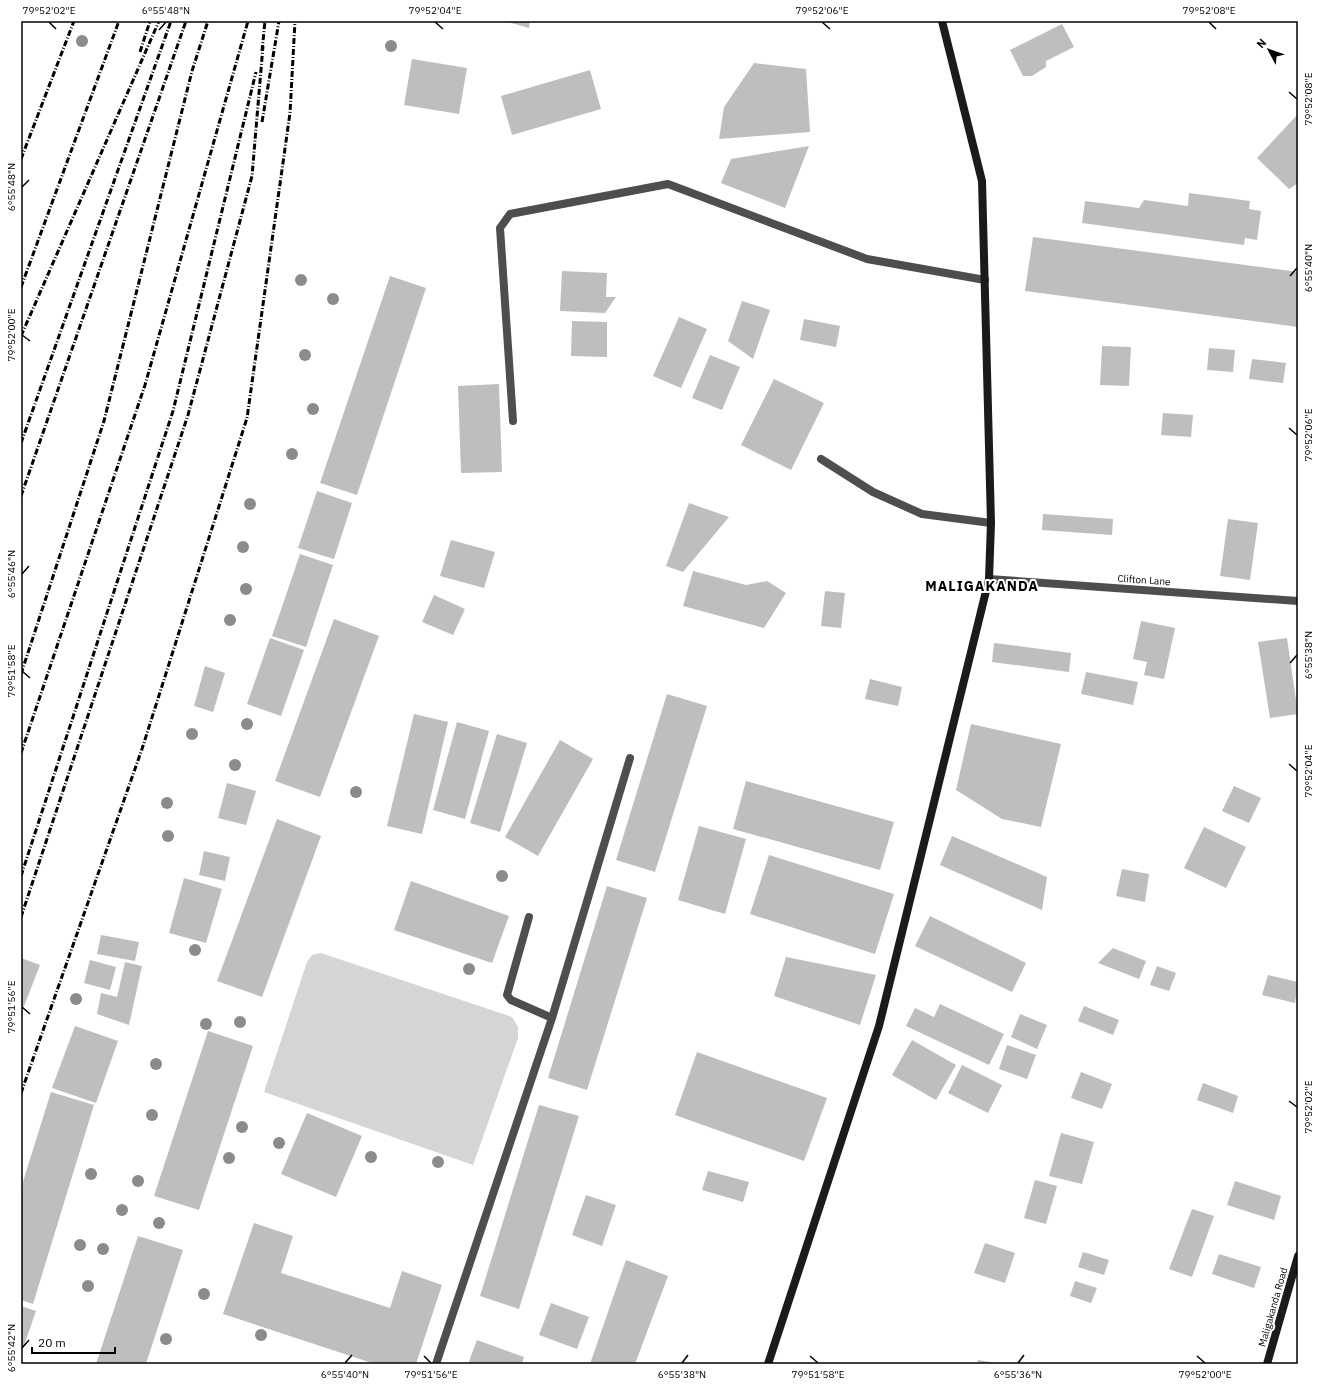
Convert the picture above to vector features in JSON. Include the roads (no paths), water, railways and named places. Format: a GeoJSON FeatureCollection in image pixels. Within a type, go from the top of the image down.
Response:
{"type":"FeatureCollection","features":[{"type":"Feature","properties":{"kind":"main road"},"geometry":{"type":"LineString","coordinates":[[768,1364],[879,1026],[989,579],[991,523],[982,181],[942,21]]}},
{"type":"Feature","properties":{"kind":"main road","name":"Maligakanda Road"},"geometry":{"type":"LineString","coordinates":[[1267,1364],[1298,1256]]}},
{"type":"Feature","properties":{"kind":"street"},"geometry":{"type":"LineString","coordinates":[[513,421],[500,228],[510,214],[668,184],[867,259],[985,280]]}},
{"type":"Feature","properties":{"kind":"street"},"geometry":{"type":"LineString","coordinates":[[821,459],[873,492],[922,514],[991,523]]}},
{"type":"Feature","properties":{"kind":"street","name":"Clifton Lane"},"geometry":{"type":"LineString","coordinates":[[989,579],[1298,601]]}},
{"type":"Feature","properties":{"kind":"street"},"geometry":{"type":"LineString","coordinates":[[436,1364],[552,1018],[630,758]]}},
{"type":"Feature","properties":{"kind":"street"},"geometry":{"type":"LineString","coordinates":[[529,917],[507,995],[511,1000],[552,1018]]}},
{"type":"Feature","properties":{"kind":"railway"},"geometry":{"type":"LineString","coordinates":[[21,159],[74,21]]}},
{"type":"Feature","properties":{"kind":"railway"},"geometry":{"type":"LineString","coordinates":[[21,287],[119,21]]}},
{"type":"Feature","properties":{"kind":"railway"},"geometry":{"type":"LineString","coordinates":[[140,52],[150,21]]}},
{"type":"Feature","properties":{"kind":"railway"},"geometry":{"type":"LineString","coordinates":[[21,336],[159,21]]}},
{"type":"Feature","properties":{"kind":"railway"},"geometry":{"type":"LineString","coordinates":[[21,443],[171,21]]}},
{"type":"Feature","properties":{"kind":"railway"},"geometry":{"type":"LineString","coordinates":[[21,496],[186,21]]}},
{"type":"Feature","properties":{"kind":"railway"},"geometry":{"type":"LineString","coordinates":[[21,674],[104,421],[192,71],[208,21]]}},
{"type":"Feature","properties":{"kind":"railway"},"geometry":{"type":"LineString","coordinates":[[21,753],[145,385],[248,21]]}},
{"type":"Feature","properties":{"kind":"railway"},"geometry":{"type":"LineString","coordinates":[[262,51],[265,21]]}},
{"type":"Feature","properties":{"kind":"railway"},"geometry":{"type":"LineString","coordinates":[[262,122],[279,21]]}},
{"type":"Feature","properties":{"kind":"railway"},"geometry":{"type":"LineString","coordinates":[[21,1093],[142,749],[247,418],[290,113],[295,21]]}},
{"type":"Feature","properties":{"kind":"railway"},"geometry":{"type":"LineString","coordinates":[[21,917],[188,415],[252,176],[263,46]]}},
{"type":"Feature","properties":{"kind":"railway"},"geometry":{"type":"LineString","coordinates":[[21,876],[173,411],[256,72]]}},
{"type":"Feature","properties":{"kind":"district","name":"MALIGAKANDA"},"geometry":{"type":"Point","coordinates":[982,586]}}]}
